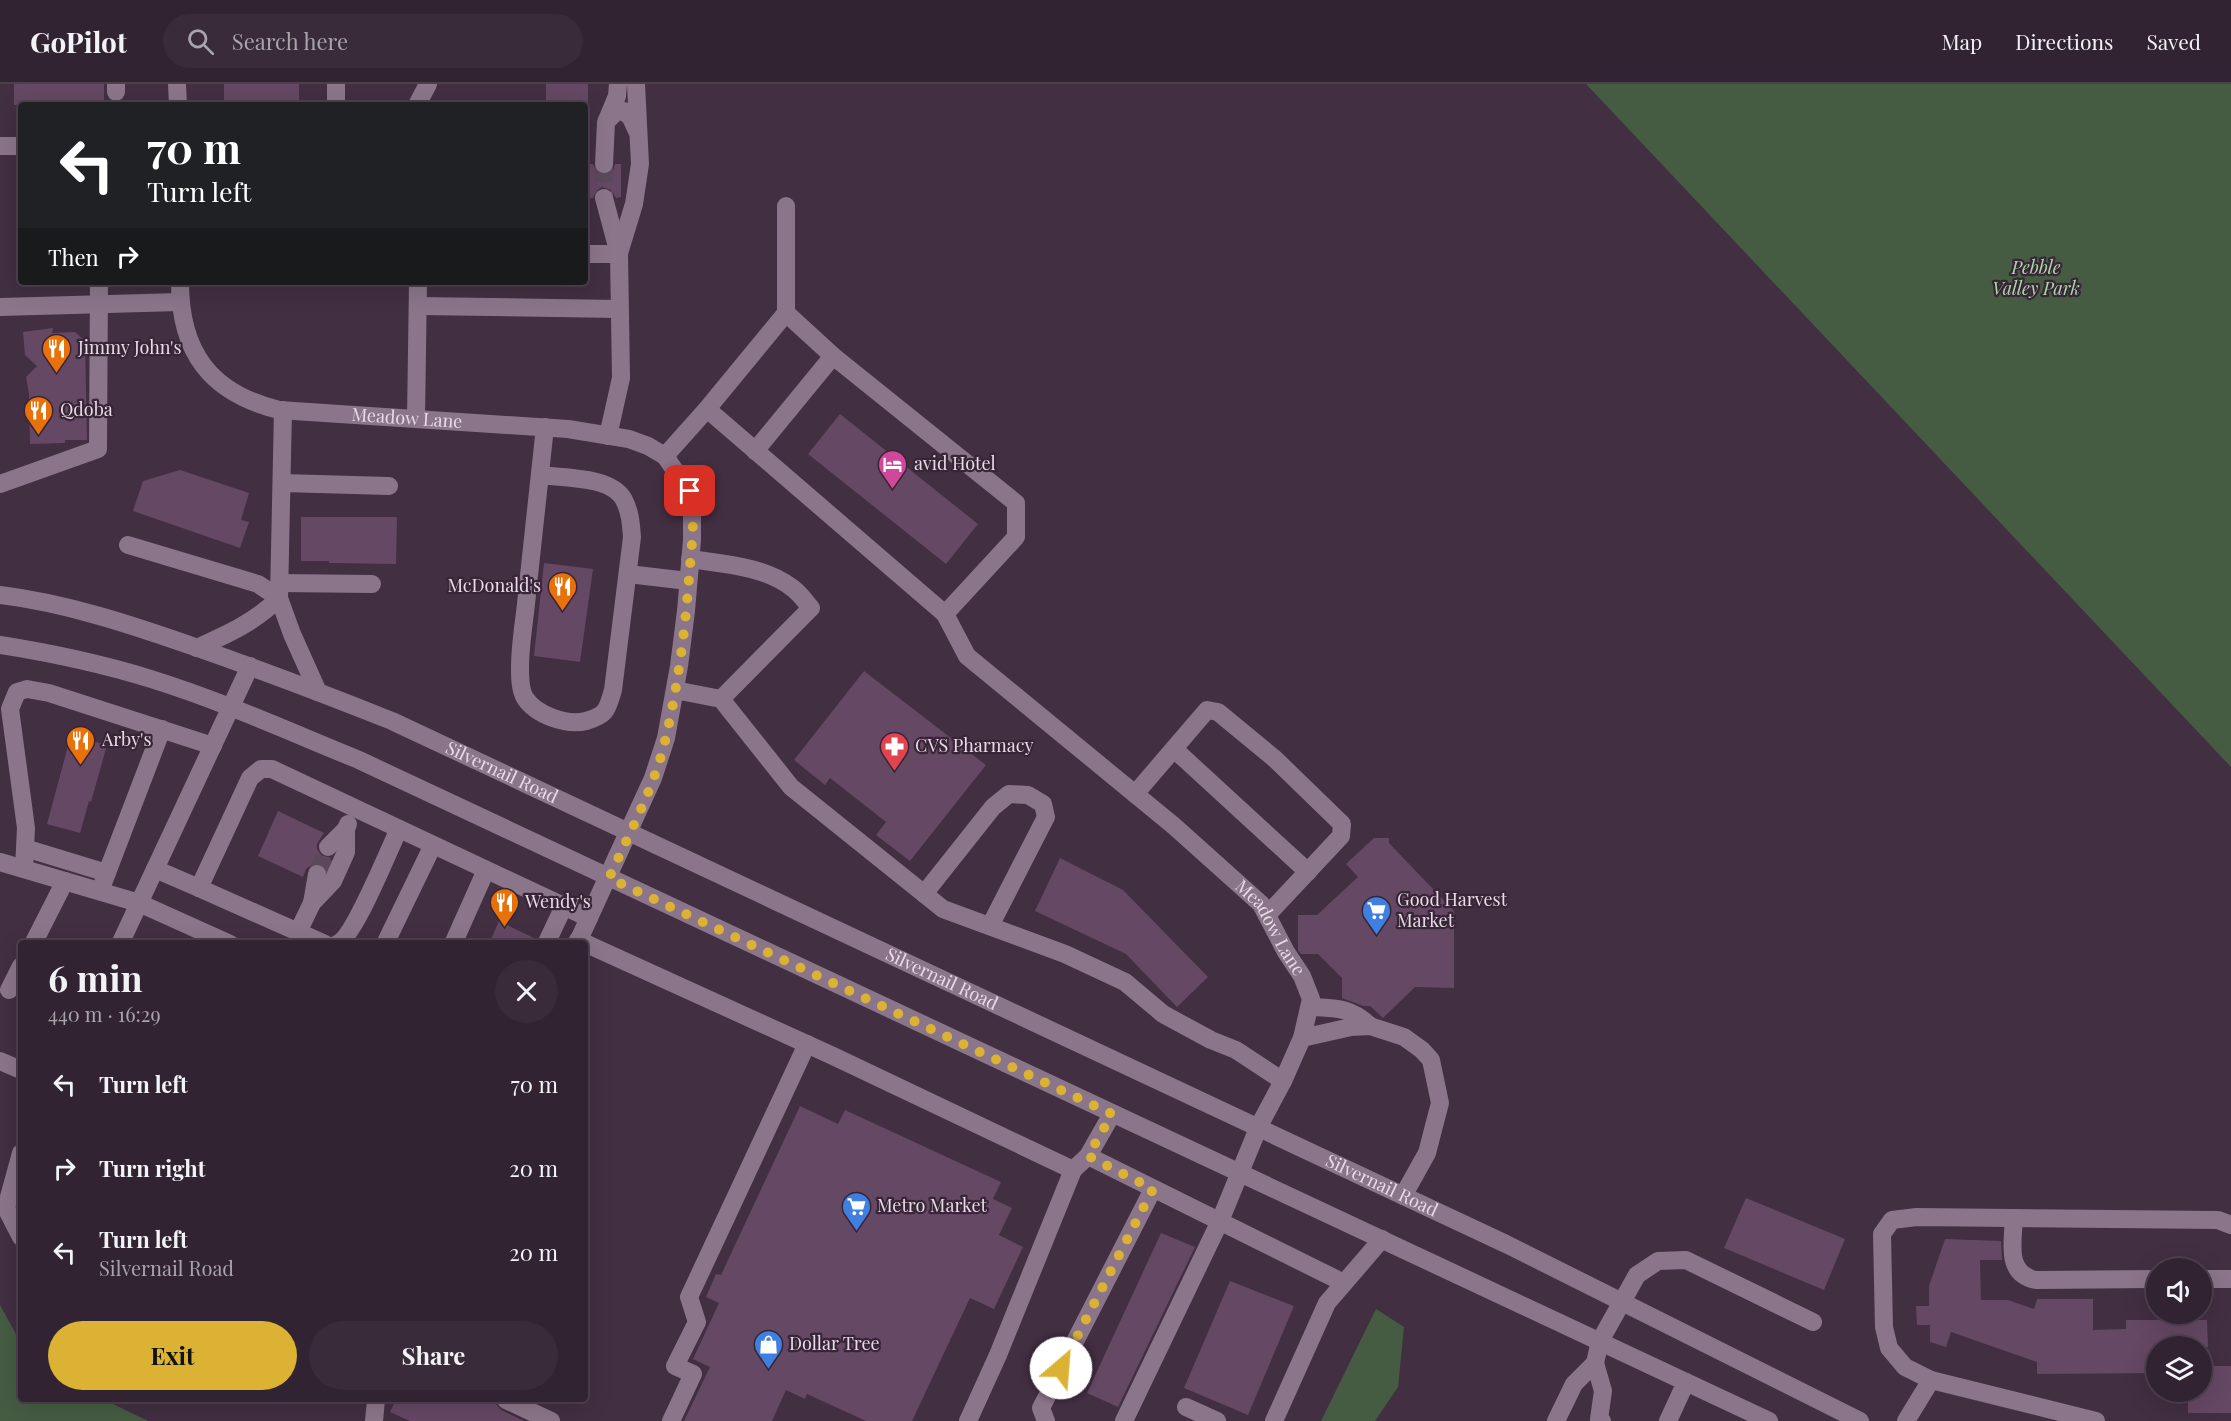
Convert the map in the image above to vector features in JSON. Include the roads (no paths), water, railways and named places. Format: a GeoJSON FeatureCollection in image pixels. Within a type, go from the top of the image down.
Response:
{"type":"FeatureCollection","features":[{"type":"Feature","properties":{"kind":"street"},"geometry":{"type":"LineString","coordinates":[[177,84],[178,102]]}},
{"type":"Feature","properties":{"kind":"street"},"geometry":{"type":"LineString","coordinates":[[336,84],[336,102]]}},
{"type":"Feature","properties":{"kind":"street"},"geometry":{"type":"LineString","coordinates":[[419,102],[428,84]]}},
{"type":"Feature","properties":{"kind":"street"},"geometry":{"type":"LineString","coordinates":[[604,164],[606,122],[617,96],[618,84]]}},
{"type":"Feature","properties":{"kind":"street"},"geometry":{"type":"LineString","coordinates":[[608,436],[621,378],[618,309],[619,254],[634,204],[640,164],[636,84]]}},
{"type":"Feature","properties":{"kind":"street"},"geometry":{"type":"LineString","coordinates":[[606,122],[616,112],[624,111],[631,118],[639,135]]}},
{"type":"Feature","properties":{"kind":"street"},"geometry":{"type":"LineString","coordinates":[[0,146],[18,146]]}},
{"type":"Feature","properties":{"kind":"street"},"geometry":{"type":"LineString","coordinates":[[604,198],[619,254]]}},
{"type":"Feature","properties":{"kind":"street"},"geometry":{"type":"LineString","coordinates":[[665,456],[786,314],[786,206]]}},
{"type":"Feature","properties":{"kind":"street"},"geometry":{"type":"LineString","coordinates":[[588,254],[619,254]]}},
{"type":"Feature","properties":{"kind":"street"},"geometry":{"type":"LineString","coordinates":[[0,484],[98,449],[99,285]]}},
{"type":"Feature","properties":{"kind":"street","name":"Meadow Lane"},"geometry":{"type":"LineString","coordinates":[[180,285],[180,302],[185,329],[192,348],[207,373],[230,392],[254,404],[284,410],[568,429],[648,446],[665,456],[690,491],[692,505],[690,559]]}},
{"type":"Feature","properties":{"kind":"street"},"geometry":{"type":"LineString","coordinates":[[416,418],[418,285]]}},
{"type":"Feature","properties":{"kind":"street"},"geometry":{"type":"LineString","coordinates":[[0,308],[180,302]]}},
{"type":"Feature","properties":{"kind":"street"},"geometry":{"type":"LineString","coordinates":[[419,306],[618,309]]}},
{"type":"Feature","properties":{"kind":"street"},"geometry":{"type":"LineString","coordinates":[[707,409],[945,615],[1016,537],[1016,503],[833,356],[786,314]]}},
{"type":"Feature","properties":{"kind":"street"},"geometry":{"type":"LineString","coordinates":[[755,451],[833,356]]}},
{"type":"Feature","properties":{"kind":"street"},"geometry":{"type":"LineString","coordinates":[[284,410],[279,590],[292,634],[318,692]]}},
{"type":"Feature","properties":{"kind":"street"},"geometry":{"type":"LineString","coordinates":[[540,475],[598,481],[618,492],[624,499],[630,515],[632,537],[628,574],[613,690],[608,709],[601,717],[572,723],[550,717],[534,707],[525,698],[521,686],[520,666],[545,427]]}},
{"type":"Feature","properties":{"kind":"street"},"geometry":{"type":"LineString","coordinates":[[282,483],[389,486]]}},
{"type":"Feature","properties":{"kind":"street"},"geometry":{"type":"LineString","coordinates":[[128,545],[279,590],[372,584]]}},
{"type":"Feature","properties":{"kind":"street"},"geometry":{"type":"LineString","coordinates":[[579,940],[653,778],[666,738],[675,690],[690,559],[736,566],[768,575],[792,587],[811,608],[721,699]]}},
{"type":"Feature","properties":{"kind":"street"},"geometry":{"type":"LineString","coordinates":[[628,574],[688,581]]}},
{"type":"Feature","properties":{"kind":"street"},"geometry":{"type":"LineString","coordinates":[[197,648],[245,626],[265,612],[279,590]]}},
{"type":"Feature","properties":{"kind":"street","name":"Silvernail Road"},"geometry":{"type":"LineString","coordinates":[[0,595],[70,609],[138,627],[250,666],[392,721],[1259,1126],[1506,1244],[1860,1421]]}},
{"type":"Feature","properties":{"kind":"street","name":"Meadow Lane"},"geometry":{"type":"LineString","coordinates":[[945,615],[967,656],[1174,826],[1261,904],[1286,952],[1302,976],[1311,999],[1302,1038]]}},
{"type":"Feature","properties":{"kind":"street"},"geometry":{"type":"LineString","coordinates":[[0,645],[84,661],[151,679],[231,707],[359,760],[1769,1421]]}},
{"type":"Feature","properties":{"kind":"street"},"geometry":{"type":"LineString","coordinates":[[122,940],[250,666]]}},
{"type":"Feature","properties":{"kind":"street"},"geometry":{"type":"LineString","coordinates":[[24,869],[26,828],[10,709],[17,692],[27,690],[49,693],[213,746]]}},
{"type":"Feature","properties":{"kind":"street"},"geometry":{"type":"LineString","coordinates":[[675,690],[721,699],[791,787],[943,909],[1065,954],[1125,982],[1163,1014],[1211,1040],[1236,1050],[1283,1081]]}},
{"type":"Feature","properties":{"kind":"street"},"geometry":{"type":"LineString","coordinates":[[1135,794],[1207,710],[1218,712],[1275,759],[1342,824],[1341,836],[1267,915]]}},
{"type":"Feature","properties":{"kind":"street"},"geometry":{"type":"LineString","coordinates":[[100,891],[162,729]]}},
{"type":"Feature","properties":{"kind":"street"},"geometry":{"type":"LineString","coordinates":[[1174,749],[1308,872]]}},
{"type":"Feature","properties":{"kind":"street"},"geometry":{"type":"LineString","coordinates":[[200,888],[250,778],[261,769],[272,769],[589,918]]}},
{"type":"Feature","properties":{"kind":"street"},"geometry":{"type":"LineString","coordinates":[[924,894],[993,807],[1010,794],[1028,795],[1043,804],[1046,817],[990,926]]}},
{"type":"Feature","properties":{"kind":"street"},"geometry":{"type":"LineString","coordinates":[[328,847],[346,829],[355,808]]}},
{"type":"Feature","properties":{"kind":"street"},"geometry":{"type":"LineString","coordinates":[[312,903],[333,881],[346,852],[346,829]]}},
{"type":"Feature","properties":{"kind":"street"},"geometry":{"type":"LineString","coordinates":[[344,940],[353,928],[399,829]]}},
{"type":"Feature","properties":{"kind":"street"},"geometry":{"type":"LineString","coordinates":[[387,940],[432,845]]}},
{"type":"Feature","properties":{"kind":"street"},"geometry":{"type":"LineString","coordinates":[[25,848],[107,873]]}},
{"type":"Feature","properties":{"kind":"street"},"geometry":{"type":"LineString","coordinates":[[0,862],[139,903],[221,940]]}},
{"type":"Feature","properties":{"kind":"street"},"geometry":{"type":"LineString","coordinates":[[155,869],[316,940]]}},
{"type":"Feature","properties":{"kind":"street"},"geometry":{"type":"LineString","coordinates":[[455,940],[486,870]]}},
{"type":"Feature","properties":{"kind":"street"},"geometry":{"type":"LineString","coordinates":[[298,932],[312,903],[317,874]]}},
{"type":"Feature","properties":{"kind":"street"},"geometry":{"type":"LineString","coordinates":[[35,940],[65,881]]}},
{"type":"Feature","properties":{"kind":"street"},"geometry":{"type":"LineString","coordinates":[[548,940],[564,906]]}},
{"type":"Feature","properties":{"kind":"street"},"geometry":{"type":"LineString","coordinates":[[588,946],[807,1044],[1073,1170]]}},
{"type":"Feature","properties":{"kind":"street"},"geometry":{"type":"LineString","coordinates":[[9,990],[18,972]]}},
{"type":"Feature","properties":{"kind":"street"},"geometry":{"type":"LineString","coordinates":[[1310,1006],[1337,1008],[1358,1014],[1370,1026]]}},
{"type":"Feature","properties":{"kind":"street"},"geometry":{"type":"LineString","coordinates":[[1124,1421],[1220,1221],[1259,1126],[1283,1081],[1302,1038],[1370,1026],[1404,1036],[1431,1060],[1440,1103],[1427,1153],[1403,1196]]}},
{"type":"Feature","properties":{"kind":"street"},"geometry":{"type":"LineString","coordinates":[[671,1421],[693,1374],[675,1366],[697,1322],[689,1297],[807,1044]]}},
{"type":"Feature","properties":{"kind":"street"},"geometry":{"type":"LineString","coordinates":[[0,1061],[18,1069]]}},
{"type":"Feature","properties":{"kind":"street"},"geometry":{"type":"LineString","coordinates":[[968,1421],[998,1355],[1073,1170],[1088,1156],[1112,1114]]}},
{"type":"Feature","properties":{"kind":"street"},"geometry":{"type":"LineString","coordinates":[[1088,1156],[1344,1283]]}},
{"type":"Feature","properties":{"kind":"street"},"geometry":{"type":"LineString","coordinates":[[18,1164],[6,1208],[18,1231]]}},
{"type":"Feature","properties":{"kind":"street"},"geometry":{"type":"LineString","coordinates":[[1043,1414],[1153,1189]]}},
{"type":"Feature","properties":{"kind":"street"},"geometry":{"type":"LineString","coordinates":[[2096,1421],[1931,1380],[1905,1366],[1889,1348],[1884,1327],[1882,1234],[1892,1220],[1917,1217],[2218,1220],[2231,1225]]}},
{"type":"Feature","properties":{"kind":"street"},"geometry":{"type":"LineString","coordinates":[[2014,1218],[2013,1259],[2017,1270],[2024,1278],[2036,1280],[2146,1279]]}},
{"type":"Feature","properties":{"kind":"street"},"geometry":{"type":"LineString","coordinates":[[1274,1421],[1327,1303],[1382,1239]]}},
{"type":"Feature","properties":{"kind":"street"},"geometry":{"type":"LineString","coordinates":[[1600,1420],[1603,1391],[1595,1363],[1600,1341],[1637,1275],[1658,1261],[1686,1260],[1813,1323]]}},
{"type":"Feature","properties":{"kind":"street"},"geometry":{"type":"LineString","coordinates":[[2212,1279],[2231,1279]]}},
{"type":"Feature","properties":{"kind":"street"},"geometry":{"type":"LineString","coordinates":[[1556,1421],[1574,1384],[1595,1363]]}},
{"type":"Feature","properties":{"kind":"street"},"geometry":{"type":"LineString","coordinates":[[1906,1421],[1931,1380]]}},
{"type":"Feature","properties":{"kind":"street"},"geometry":{"type":"LineString","coordinates":[[1668,1421],[1686,1382]]}},
{"type":"Feature","properties":{"kind":"street"},"geometry":{"type":"LineString","coordinates":[[374,1421],[376,1402]]}},
{"type":"Feature","properties":{"kind":"street"},"geometry":{"type":"LineString","coordinates":[[510,1402],[551,1421]]}},
{"type":"Feature","properties":{"kind":"street"},"geometry":{"type":"LineString","coordinates":[[1186,1407],[1217,1421]]}},
{"type":"Feature","properties":{"kind":"tunnel"},"geometry":{"type":"LineString","coordinates":[[604,164],[604,198]]}},
{"type":"Feature","properties":{"kind":"tunnel"},"geometry":{"type":"LineString","coordinates":[[317,874],[328,847]]}},
{"type":"Feature","properties":{"kind":"place","name":"Jimmy John's"},"geometry":{"type":"Point","coordinates":[57,374]}},
{"type":"Feature","properties":{"kind":"place","name":"Qdoba"},"geometry":{"type":"Point","coordinates":[39,436]}},
{"type":"Feature","properties":{"kind":"place","name":"avid Hotel"},"geometry":{"type":"Point","coordinates":[893,490]}},
{"type":"Feature","properties":{"kind":"place","name":"McDonald's"},"geometry":{"type":"Point","coordinates":[562,612]}},
{"type":"Feature","properties":{"kind":"place","name":"Arby's"},"geometry":{"type":"Point","coordinates":[81,766]}},
{"type":"Feature","properties":{"kind":"place","name":"CVS Pharmacy"},"geometry":{"type":"Point","coordinates":[894,772]}},
{"type":"Feature","properties":{"kind":"place","name":"Wendy's"},"geometry":{"type":"Point","coordinates":[504,928]}},
{"type":"Feature","properties":{"kind":"place","name":"Good Harvest Market"},"geometry":{"type":"Point","coordinates":[1376,936]}},
{"type":"Feature","properties":{"kind":"place","name":"Metro Market"},"geometry":{"type":"Point","coordinates":[856,1232]}},
{"type":"Feature","properties":{"kind":"place","name":"Dollar Tree"},"geometry":{"type":"Point","coordinates":[768,1370]}},
{"type":"Feature","properties":{"kind":"park label","name":"Pebble Valley Park"},"geometry":{"type":"Point","coordinates":[2036,278]}}]}
